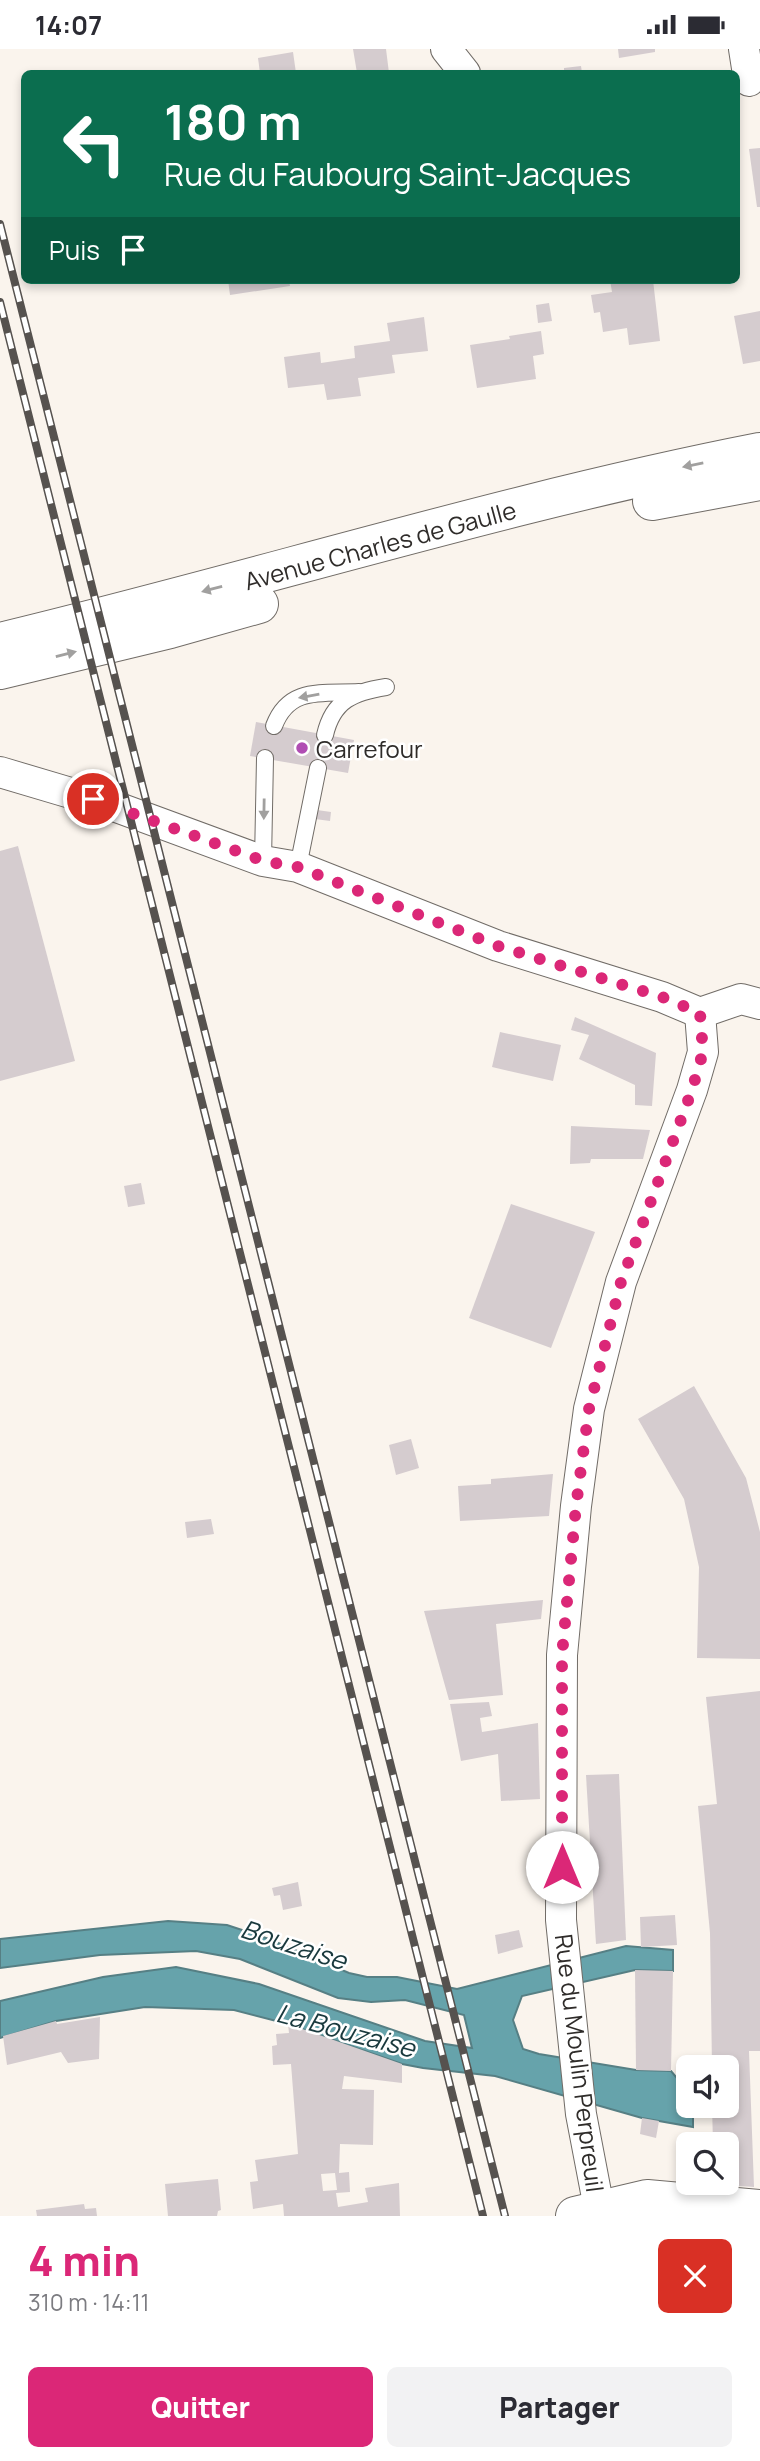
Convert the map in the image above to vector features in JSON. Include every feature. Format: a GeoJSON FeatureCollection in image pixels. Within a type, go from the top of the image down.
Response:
{"type":"FeatureCollection","features":[{"type":"Feature","properties":{"kind":"main road","name":"Avenue Charles de Gaulle"},"geometry":{"type":"LineString","coordinates":[[0,642],[140,608],[594,487],[760,452]]}},
{"type":"Feature","properties":{"kind":"main road","name":"Avenue Charles de Gaulle"},"geometry":{"type":"LineString","coordinates":[[0,670],[170,629],[505,534],[694,492],[760,481]]}},
{"type":"Feature","properties":{"kind":"main road"},"geometry":{"type":"LineString","coordinates":[[587,2212],[647,2199],[760,2209]]}},
{"type":"Feature","properties":{"kind":"street"},"geometry":{"type":"LineString","coordinates":[[446,49],[463,70]]}},
{"type":"Feature","properties":{"kind":"street"},"geometry":{"type":"LineString","coordinates":[[744,49],[749,82]]}},
{"type":"Feature","properties":{"kind":"street"},"geometry":{"type":"LineString","coordinates":[[0,772],[111,805],[264,861],[298,867],[498,946],[662,997],[700,1013],[741,999],[760,1004]]}},
{"type":"Feature","properties":{"kind":"street","name":"Rue du Moulin Perpreuil"},"geometry":{"type":"LineString","coordinates":[[587,2212],[577,2054],[561,1920],[562,1655],[576,1506],[589,1409],[621,1282],[692,1090],[703,1052],[700,1013]]}},
{"type":"Feature","properties":{"kind":"lane"},"geometry":{"type":"LineString","coordinates":[[274,726],[279,711],[290,700],[308,694],[359,692],[386,687]]}},
{"type":"Feature","properties":{"kind":"lane"},"geometry":{"type":"LineString","coordinates":[[325,735],[332,714],[359,692]]}},
{"type":"Feature","properties":{"kind":"lane"},"geometry":{"type":"LineString","coordinates":[[264,861],[265,758]]}},
{"type":"Feature","properties":{"kind":"lane"},"geometry":{"type":"LineString","coordinates":[[298,867],[318,768]]}},
{"type":"Feature","properties":{"kind":"water","name":"La Bouzaise"},"geometry":{"type":"Polygon","coordinates":[[[168,1921],[227,1925],[269,1939],[349,1973],[367,1977],[397,1977],[457,1989],[626,1946],[673,1950],[673,1971],[635,1970],[522,1996],[513,2020],[523,2049],[636,2070],[671,2071],[676,2077],[676,2118],[693,2118],[693,2127],[642,2118],[495,2076],[402,2064],[288,2024],[234,2010],[145,2007],[56,2021],[0,2038],[0,2001],[103,1977],[176,1967],[259,1984],[425,2041],[472,2048],[464,2015],[405,2000],[371,2002],[338,1998],[240,1959],[196,1951],[100,1955],[0,1968],[0,1939],[168,1921]]]}},
{"type":"Feature","properties":{"kind":"building"},"geometry":{"type":"Polygon","coordinates":[[[353,49],[386,49],[389,70],[356,70],[353,49]]]}},
{"type":"Feature","properties":{"kind":"building"},"geometry":{"type":"Polygon","coordinates":[[[618,49],[655,49],[655,52],[619,58],[618,49]]]}},
{"type":"Feature","properties":{"kind":"building"},"geometry":{"type":"Polygon","coordinates":[[[293,52],[296,70],[260,70],[258,58],[293,52]]]}},
{"type":"Feature","properties":{"kind":"building"},"geometry":{"type":"Polygon","coordinates":[[[581,66],[582,70],[564,70],[581,66]]]}},
{"type":"Feature","properties":{"kind":"building"},"geometry":{"type":"Polygon","coordinates":[[[760,148],[760,207],[757,207],[749,149],[760,148]]]}},
{"type":"Feature","properties":{"kind":"building"},"geometry":{"type":"Polygon","coordinates":[[[229,284],[290,284],[290,286],[230,295],[229,284]]]}},
{"type":"Feature","properties":{"kind":"building"},"geometry":{"type":"Polygon","coordinates":[[[611,284],[653,284],[660,341],[629,345],[627,328],[603,332],[600,312],[594,313],[591,295],[612,292],[611,284]]]}},
{"type":"Feature","properties":{"kind":"building"},"geometry":{"type":"Polygon","coordinates":[[[549,303],[552,321],[538,323],[536,305],[549,303]]]}},
{"type":"Feature","properties":{"kind":"building"},"geometry":{"type":"Polygon","coordinates":[[[760,311],[760,361],[743,364],[734,316],[760,311]]]}},
{"type":"Feature","properties":{"kind":"building"},"geometry":{"type":"Polygon","coordinates":[[[424,317],[428,351],[392,355],[395,373],[358,378],[361,396],[327,400],[324,384],[288,388],[284,357],[320,352],[321,363],[355,358],[354,346],[390,341],[387,323],[424,317]]]}},
{"type":"Feature","properties":{"kind":"building"},"geometry":{"type":"Polygon","coordinates":[[[541,331],[544,354],[533,356],[536,379],[477,388],[470,345],[541,331]]]}},
{"type":"Feature","properties":{"kind":"building","name":"Carrefour"},"geometry":{"type":"Polygon","coordinates":[[[256,722],[354,740],[348,773],[250,756],[256,722]]]}},
{"type":"Feature","properties":{"kind":"building"},"geometry":{"type":"Polygon","coordinates":[[[317,810],[331,812],[330,821],[315,819],[317,810]]]}},
{"type":"Feature","properties":{"kind":"building"},"geometry":{"type":"Polygon","coordinates":[[[18,846],[75,1061],[0,1081],[0,851],[18,846]]]}},
{"type":"Feature","properties":{"kind":"building"},"geometry":{"type":"Polygon","coordinates":[[[575,1017],[656,1053],[652,1106],[635,1105],[635,1085],[579,1059],[589,1035],[571,1030],[575,1017]]]}},
{"type":"Feature","properties":{"kind":"building"},"geometry":{"type":"Polygon","coordinates":[[[500,1032],[561,1045],[553,1081],[492,1067],[500,1032]]]}},
{"type":"Feature","properties":{"kind":"building"},"geometry":{"type":"Polygon","coordinates":[[[571,1126],[650,1130],[643,1159],[591,1159],[590,1163],[570,1164],[571,1126]]]}},
{"type":"Feature","properties":{"kind":"building"},"geometry":{"type":"Polygon","coordinates":[[[141,1183],[145,1204],[128,1207],[124,1186],[141,1183]]]}},
{"type":"Feature","properties":{"kind":"building"},"geometry":{"type":"Polygon","coordinates":[[[511,1204],[595,1232],[551,1348],[469,1318],[511,1204]]]}},
{"type":"Feature","properties":{"kind":"building"},"geometry":{"type":"Polygon","coordinates":[[[694,1386],[746,1478],[760,1532],[760,1659],[697,1658],[699,1567],[684,1499],[638,1419],[694,1386]]]}},
{"type":"Feature","properties":{"kind":"building"},"geometry":{"type":"Polygon","coordinates":[[[411,1439],[419,1468],[396,1475],[389,1445],[411,1439]]]}},
{"type":"Feature","properties":{"kind":"building"},"geometry":{"type":"Polygon","coordinates":[[[553,1474],[549,1516],[460,1521],[458,1486],[491,1484],[491,1479],[553,1474]]]}},
{"type":"Feature","properties":{"kind":"building"},"geometry":{"type":"Polygon","coordinates":[[[211,1519],[214,1534],[187,1538],[185,1522],[211,1519]]]}},
{"type":"Feature","properties":{"kind":"building"},"geometry":{"type":"Polygon","coordinates":[[[543,1600],[541,1619],[496,1624],[503,1695],[449,1700],[424,1611],[543,1600]]]}},
{"type":"Feature","properties":{"kind":"building"},"geometry":{"type":"Polygon","coordinates":[[[760,1691],[760,2051],[749,2051],[754,2187],[739,2186],[739,2132],[713,2132],[712,2118],[739,2118],[739,2055],[712,2055],[710,1933],[698,1806],[717,1804],[706,1697],[760,1691]]]}},
{"type":"Feature","properties":{"kind":"building"},"geometry":{"type":"Polygon","coordinates":[[[489,1702],[492,1716],[480,1718],[482,1732],[538,1723],[540,1799],[501,1801],[498,1754],[461,1761],[450,1704],[489,1702]]]}},
{"type":"Feature","properties":{"kind":"building"},"geometry":{"type":"Polygon","coordinates":[[[619,1774],[626,1940],[596,1944],[586,1775],[619,1774]]]}},
{"type":"Feature","properties":{"kind":"building"},"geometry":{"type":"Polygon","coordinates":[[[298,1882],[302,1906],[283,1910],[280,1895],[274,1896],[272,1888],[298,1882]]]}},
{"type":"Feature","properties":{"kind":"building"},"geometry":{"type":"Polygon","coordinates":[[[675,1915],[677,1945],[641,1947],[640,1917],[675,1915]]]}},
{"type":"Feature","properties":{"kind":"building"},"geometry":{"type":"Polygon","coordinates":[[[519,1930],[523,1947],[498,1954],[495,1935],[519,1930]]]}},
{"type":"Feature","properties":{"kind":"building"},"geometry":{"type":"Polygon","coordinates":[[[635,1970],[673,1971],[671,2071],[636,2070],[635,1970]]]}},
{"type":"Feature","properties":{"kind":"building"},"geometry":{"type":"Polygon","coordinates":[[[100,2017],[99,2059],[68,2063],[61,2052],[7,2065],[3,2036],[56,2021],[57,2024],[100,2017]]]}},
{"type":"Feature","properties":{"kind":"building"},"geometry":{"type":"Polygon","coordinates":[[[288,2024],[402,2064],[402,2083],[344,2076],[342,2089],[374,2090],[373,2145],[340,2144],[339,2173],[349,2172],[350,2192],[336,2193],[338,2207],[368,2202],[365,2188],[399,2183],[400,2216],[284,2216],[283,2204],[253,2209],[250,2182],[258,2181],[255,2160],[298,2154],[291,2064],[273,2065],[272,2046],[277,2045],[276,2034],[289,2033],[288,2024]],[[335,2173],[321,2174],[323,2191],[337,2190],[335,2173]]]}},
{"type":"Feature","properties":{"kind":"building"},"geometry":{"type":"Polygon","coordinates":[[[642,2118],[659,2121],[656,2138],[640,2134],[642,2118]]]}},
{"type":"Feature","properties":{"kind":"building"},"geometry":{"type":"Polygon","coordinates":[[[218,2179],[221,2210],[217,2216],[168,2216],[165,2184],[218,2179]]]}},
{"type":"Feature","properties":{"kind":"building"},"geometry":{"type":"Polygon","coordinates":[[[84,2204],[85,2209],[96,2208],[97,2216],[37,2216],[36,2210],[84,2204]]]}},
{"type":"Feature","properties":{"kind":"railway"},"geometry":{"type":"LineString","coordinates":[[0,224],[505,2216]]}},
{"type":"Feature","properties":{"kind":"railway"},"geometry":{"type":"LineString","coordinates":[[0,302],[483,2216]]}},
{"type":"Feature","properties":{"kind":"place","name":"Carrefour"},"geometry":{"type":"Point","coordinates":[302,748]}},
{"type":"Feature","properties":{"kind":"route"},"geometry":{"type":"LineString","coordinates":[[93,799],[264,861],[298,867],[498,946],[662,997],[700,1013],[703,1052],[692,1090],[621,1282],[589,1409],[576,1506],[562,1655],[562,1867]]}},
{"type":"Feature","properties":{"kind":"water label","name":"Bouzaise"},"geometry":{"type":"Point","coordinates":[294,1944]}}]}
